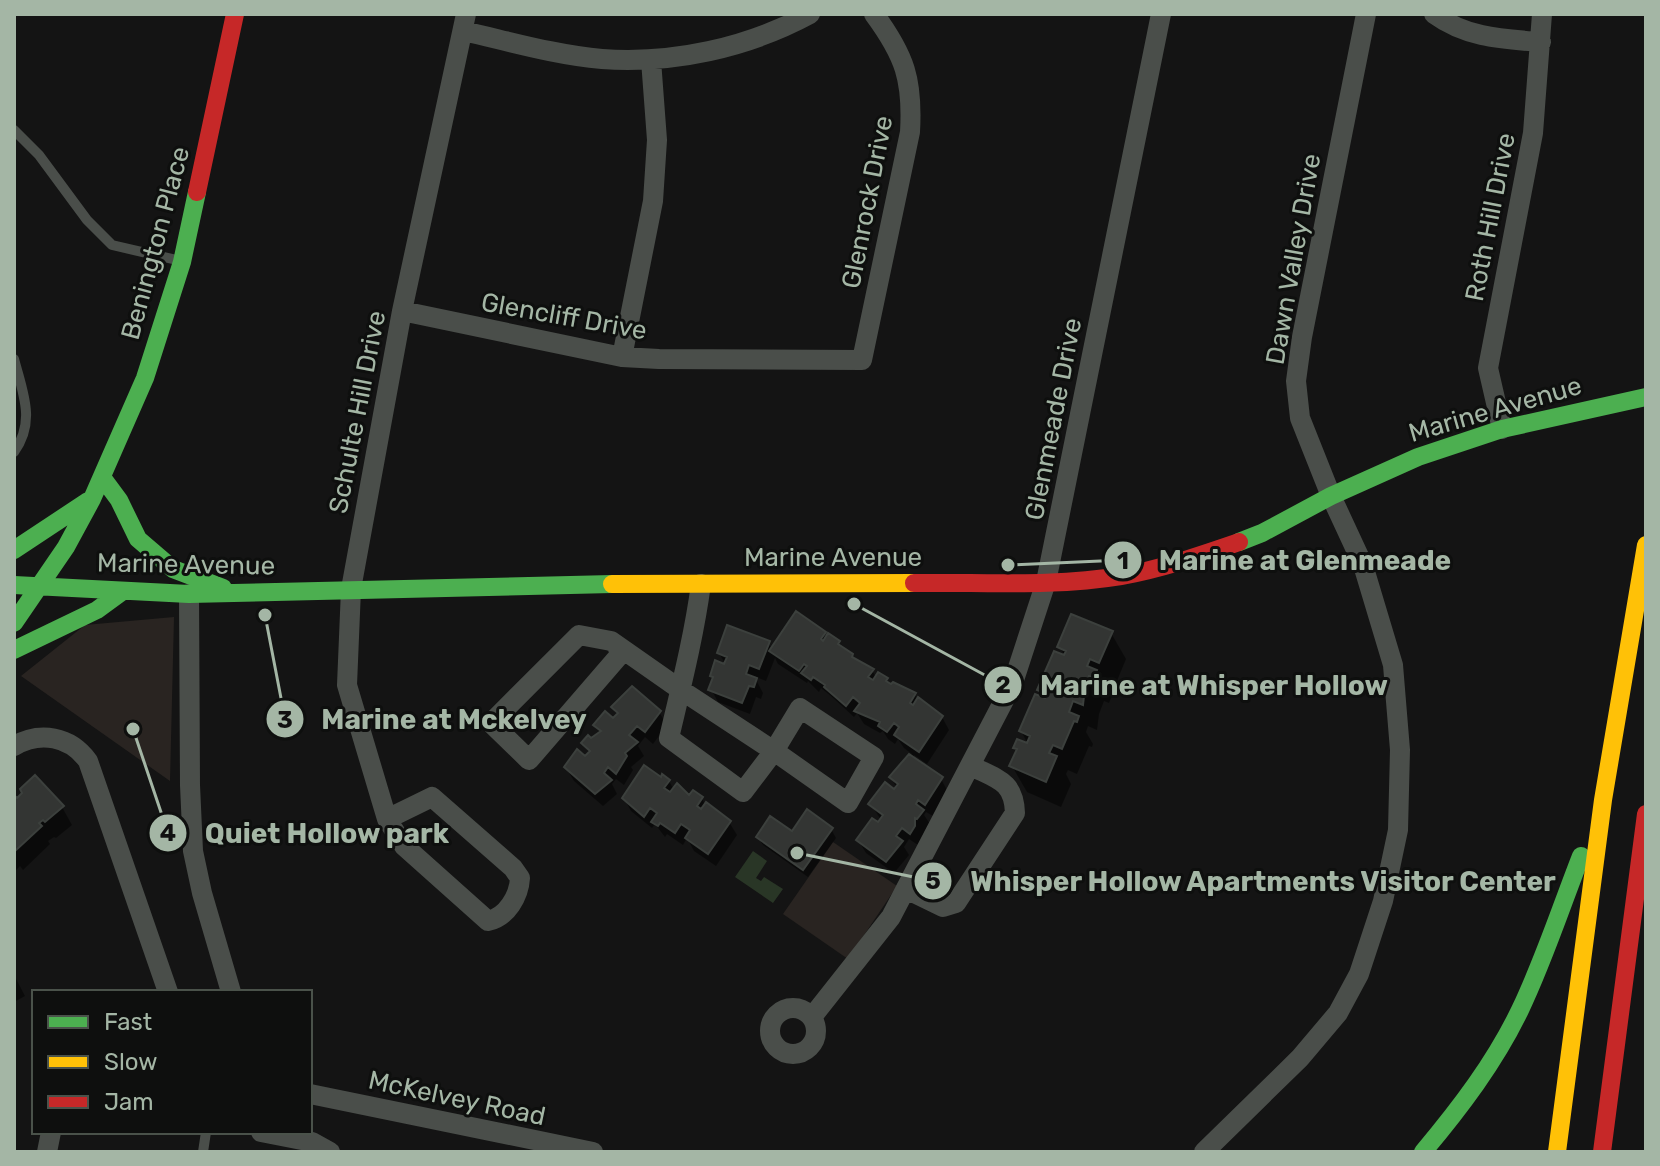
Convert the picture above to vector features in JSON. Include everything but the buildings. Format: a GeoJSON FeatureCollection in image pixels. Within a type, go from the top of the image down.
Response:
{"type":"FeatureCollection","features":[{"type":"Feature","properties":{"kind":"main road","name":"Benington Place"},"geometry":{"type":"LineString","coordinates":[[102,477],[145,378],[182,262],[235,14]]}},
{"type":"Feature","properties":{"kind":"main road","name":"Marine Avenue"},"geometry":{"type":"LineString","coordinates":[[14,585],[189,594],[701,584],[1046,582],[1121,576],[1193,558],[1262,533],[1331,496],[1418,457],[1502,429],[1646,397]]}},
{"type":"Feature","properties":{"kind":"main road"},"geometry":{"type":"LineString","coordinates":[[14,623],[66,547],[102,477],[119,500],[138,539],[173,569],[235,593]]}},
{"type":"Feature","properties":{"kind":"main road"},"geometry":{"type":"LineString","coordinates":[[14,550],[92,499]]}},
{"type":"Feature","properties":{"kind":"main road"},"geometry":{"type":"LineString","coordinates":[[1557,1152],[1603,800],[1646,545]]}},
{"type":"Feature","properties":{"kind":"main road"},"geometry":{"type":"LineString","coordinates":[[14,650],[97,610],[123,591]]}},
{"type":"Feature","properties":{"kind":"main road"},"geometry":{"type":"LineString","coordinates":[[1423,1152],[1467,1097],[1513,1024],[1531,987],[1603,800]]}},
{"type":"Feature","properties":{"kind":"main road"},"geometry":{"type":"LineString","coordinates":[[1602,1152],[1646,814]]}},
{"type":"Feature","properties":{"kind":"main road"},"geometry":{"type":"LineString","coordinates":[[1641,845],[1646,883]]}},
{"type":"Feature","properties":{"kind":"street"},"geometry":{"type":"LineString","coordinates":[[465,23],[600,59],[651,60],[730,47],[810,14]]}},
{"type":"Feature","properties":{"kind":"street","name":"Glenrock Drive"},"geometry":{"type":"LineString","coordinates":[[862,360],[910,132],[912,96],[897,49],[874,14]]}},
{"type":"Feature","properties":{"kind":"street","name":"Glenmeade Drive"},"geometry":{"type":"LineString","coordinates":[[812,1017],[891,917],[1013,683],[1046,582],[1161,14]]}},
{"type":"Feature","properties":{"kind":"street","name":"Dawn Valley Drive"},"geometry":{"type":"LineString","coordinates":[[1204,1152],[1300,1058],[1338,1013],[1359,974],[1383,901],[1398,830],[1400,750],[1393,665],[1363,565],[1300,418],[1296,381],[1366,14]]}},
{"type":"Feature","properties":{"kind":"street"},"geometry":{"type":"LineString","coordinates":[[1434,14],[1448,25],[1485,38],[1541,42]]}},
{"type":"Feature","properties":{"kind":"street","name":"Roth Hill Drive"},"geometry":{"type":"LineString","coordinates":[[1502,429],[1488,368],[1533,133],[1542,14]]}},
{"type":"Feature","properties":{"kind":"street","name":"Schulte Hill Drive"},"geometry":{"type":"LineString","coordinates":[[387,819],[432,797],[513,868],[520,878],[519,894],[497,919],[488,921],[404,846],[387,819],[347,685],[351,589],[402,311],[465,23]]}},
{"type":"Feature","properties":{"kind":"street"},"geometry":{"type":"LineString","coordinates":[[622,357],[653,201],[657,140],[651,60]]}},
{"type":"Feature","properties":{"kind":"street","name":"Glencliff Drive"},"geometry":{"type":"LineString","coordinates":[[402,311],[622,357],[862,360]]}},
{"type":"Feature","properties":{"kind":"street"},"geometry":{"type":"LineString","coordinates":[[624,650],[529,760],[491,723],[579,635],[611,641],[624,650],[681,690],[774,751],[848,803],[874,757],[800,708],[774,751],[743,792],[669,738],[681,690],[701,584]]}},
{"type":"Feature","properties":{"kind":"street"},"geometry":{"type":"LineString","coordinates":[[189,594],[193,851],[230,990]]}},
{"type":"Feature","properties":{"kind":"street"},"geometry":{"type":"LineString","coordinates":[[14,746],[32,738],[57,738],[75,747],[88,761],[167,990]]}},
{"type":"Feature","properties":{"kind":"street"},"geometry":{"type":"LineString","coordinates":[[906,889],[943,907],[956,903],[1015,813],[1015,797],[1008,785],[971,766]]}},
{"type":"Feature","properties":{"kind":"street","name":"McKelvey Road"},"geometry":{"type":"LineString","coordinates":[[312,1095],[499,1143],[593,1152]]}},
{"type":"Feature","properties":{"kind":"street"},"geometry":{"type":"LineString","coordinates":[[271,1134],[312,1142],[330,1152]]}},
{"type":"Feature","properties":{"kind":"lane"},"geometry":{"type":"LineString","coordinates":[[14,130],[39,155],[87,220],[112,245],[182,262]]}},
{"type":"Feature","properties":{"kind":"lane"},"geometry":{"type":"LineString","coordinates":[[14,359],[27,410],[25,438],[14,452]]}},
{"type":"Feature","properties":{"kind":"shaded area"},"geometry":{"type":"Polygon","coordinates":[[[174,617],[170,781],[21,676],[85,625],[174,617]]]}},
{"type":"Feature","properties":{"kind":"shaded area"},"geometry":{"type":"Polygon","coordinates":[[[833,842],[897,886],[848,959],[783,914],[833,842]]]}},
{"type":"Feature","properties":{"kind":"shaded area"},"geometry":{"type":"Polygon","coordinates":[[[753,851],[767,861],[756,878],[761,881],[764,877],[783,889],[773,903],[735,877],[753,851]]]}},
{"type":"Feature","properties":{"kind":"traffic: fast"},"geometry":{"type":"LineString","coordinates":[[14,623],[66,547],[92,499],[145,378],[182,262],[197,192]]}},
{"type":"Feature","properties":{"kind":"traffic: fast"},"geometry":{"type":"LineString","coordinates":[[1239,542],[1418,457],[1502,429],[1646,397]]}},
{"type":"Feature","properties":{"kind":"traffic: fast"},"geometry":{"type":"LineString","coordinates":[[102,477],[119,500],[138,539],[173,569],[223,588]]}},
{"type":"Feature","properties":{"kind":"traffic: fast"},"geometry":{"type":"LineString","coordinates":[[14,550],[88,501]]}},
{"type":"Feature","properties":{"kind":"traffic: fast"},"geometry":{"type":"LineString","coordinates":[[14,585],[189,594],[612,584]]}},
{"type":"Feature","properties":{"kind":"traffic: fast"},"geometry":{"type":"LineString","coordinates":[[14,650],[97,610],[123,591]]}},
{"type":"Feature","properties":{"kind":"traffic: fast"},"geometry":{"type":"LineString","coordinates":[[1423,1152],[1500,1048],[1537,972],[1581,856]]}},
{"type":"Feature","properties":{"kind":"traffic: slow"},"geometry":{"type":"LineString","coordinates":[[1557,1152],[1603,800],[1646,545]]}},
{"type":"Feature","properties":{"kind":"traffic: slow"},"geometry":{"type":"LineString","coordinates":[[612,584],[914,583]]}},
{"type":"Feature","properties":{"kind":"traffic: jam"},"geometry":{"type":"LineString","coordinates":[[197,192],[235,14]]}},
{"type":"Feature","properties":{"kind":"traffic: jam"},"geometry":{"type":"LineString","coordinates":[[914,583],[1044,583],[1121,576],[1151,570],[1239,542]]}},
{"type":"Feature","properties":{"kind":"traffic: jam"},"geometry":{"type":"LineString","coordinates":[[1602,1152],[1646,814]]}},
{"type":"Feature","properties":{"kind":"place","name":"Marine at Glenmeade"},"geometry":{"type":"Point","coordinates":[1008,565]}},
{"type":"Feature","properties":{"kind":"place","name":"Marine at Whisper Hollow"},"geometry":{"type":"Point","coordinates":[854,604]}},
{"type":"Feature","properties":{"kind":"place","name":"Marine at Mckelvey"},"geometry":{"type":"Point","coordinates":[265,615]}},
{"type":"Feature","properties":{"kind":"place","name":"Quiet Hollow park"},"geometry":{"type":"Point","coordinates":[133,729]}},
{"type":"Feature","properties":{"kind":"place","name":"Whisper Hollow Apartments Visitor Center"},"geometry":{"type":"Point","coordinates":[797,853]}}]}
